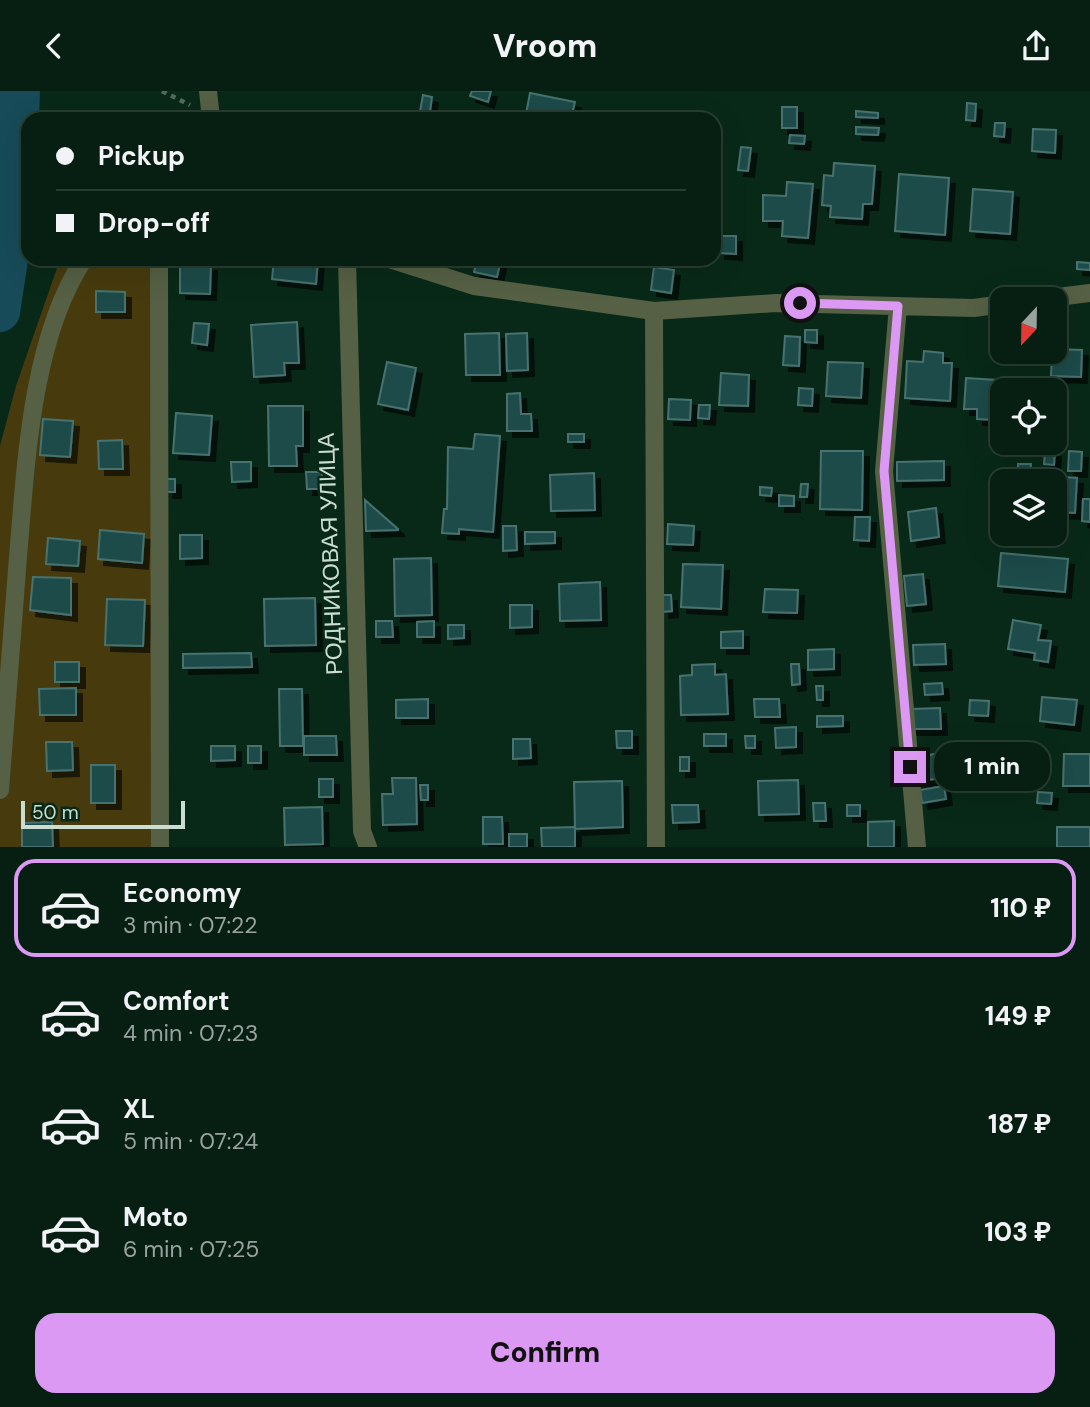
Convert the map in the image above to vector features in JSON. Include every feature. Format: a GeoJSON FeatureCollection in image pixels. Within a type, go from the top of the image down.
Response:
{"type":"FeatureCollection","features":[{"type":"Feature","properties":{"kind":"street"},"geometry":{"type":"LineString","coordinates":[[208,91],[210,112]]}},
{"type":"Feature","properties":{"kind":"street"},"geometry":{"type":"LineString","coordinates":[[0,790],[27,448],[55,319],[81,266]]}},
{"type":"Feature","properties":{"kind":"street"},"geometry":{"type":"LineString","coordinates":[[159,266],[160,847]]}},
{"type":"Feature","properties":{"kind":"street","name":"РОДНИКОВАЯ УЛИЦА"},"geometry":{"type":"LineString","coordinates":[[347,266],[362,831],[368,847]]}},
{"type":"Feature","properties":{"kind":"street"},"geometry":{"type":"LineString","coordinates":[[411,266],[474,286],[654,311],[776,303],[990,306]]}},
{"type":"Feature","properties":{"kind":"street"},"geometry":{"type":"LineString","coordinates":[[1068,296],[1090,293]]}},
{"type":"Feature","properties":{"kind":"street"},"geometry":{"type":"LineString","coordinates":[[898,306],[884,471],[917,847]]}},
{"type":"Feature","properties":{"kind":"street"},"geometry":{"type":"LineString","coordinates":[[654,311],[656,847]]}},
{"type":"Feature","properties":{"kind":"path"},"geometry":{"type":"LineString","coordinates":[[162,91],[202,112]]}},
{"type":"Feature","properties":{"kind":"shaded area"},"geometry":{"type":"Polygon","coordinates":[[[0,91],[13,91],[6,250],[0,273],[0,91]]]}},
{"type":"Feature","properties":{"kind":"shaded area"},"geometry":{"type":"Polygon","coordinates":[[[158,266],[154,847],[0,847],[0,446],[16,386],[57,268],[158,266]]]}},
{"type":"Feature","properties":{"kind":"building"},"geometry":{"type":"Polygon","coordinates":[[[472,91],[491,91],[488,102],[470,96],[472,91]]]}},
{"type":"Feature","properties":{"kind":"building"},"geometry":{"type":"Polygon","coordinates":[[[530,93],[575,102],[573,112],[526,112],[530,93]]]}},
{"type":"Feature","properties":{"kind":"building"},"geometry":{"type":"Polygon","coordinates":[[[423,95],[432,97],[430,112],[420,112],[423,95]]]}},
{"type":"Feature","properties":{"kind":"building"},"geometry":{"type":"Polygon","coordinates":[[[967,103],[976,104],[975,121],[966,120],[967,103]]]}},
{"type":"Feature","properties":{"kind":"building"},"geometry":{"type":"Polygon","coordinates":[[[782,107],[797,107],[797,128],[782,128],[782,107]]]}},
{"type":"Feature","properties":{"kind":"building"},"geometry":{"type":"Polygon","coordinates":[[[856,111],[878,113],[878,118],[856,117],[856,111]]]}},
{"type":"Feature","properties":{"kind":"building"},"geometry":{"type":"Polygon","coordinates":[[[995,123],[1005,123],[1004,137],[994,136],[995,123]]]}},
{"type":"Feature","properties":{"kind":"building"},"geometry":{"type":"Polygon","coordinates":[[[856,127],[879,128],[878,135],[856,134],[856,127]]]}},
{"type":"Feature","properties":{"kind":"building"},"geometry":{"type":"Polygon","coordinates":[[[1033,129],[1056,130],[1055,153],[1032,151],[1033,129]]]}},
{"type":"Feature","properties":{"kind":"building"},"geometry":{"type":"Polygon","coordinates":[[[790,135],[805,136],[804,144],[789,143],[790,135]]]}},
{"type":"Feature","properties":{"kind":"building"},"geometry":{"type":"Polygon","coordinates":[[[741,147],[751,148],[748,171],[738,170],[741,147]]]}},
{"type":"Feature","properties":{"kind":"building"},"geometry":{"type":"Polygon","coordinates":[[[834,163],[875,166],[872,204],[863,204],[862,219],[830,217],[831,206],[822,205],[824,175],[833,176],[834,163]]]}},
{"type":"Feature","properties":{"kind":"building"},"geometry":{"type":"Polygon","coordinates":[[[899,174],[949,178],[945,235],[895,231],[899,174]]]}},
{"type":"Feature","properties":{"kind":"building"},"geometry":{"type":"Polygon","coordinates":[[[787,182],[813,184],[808,238],[782,236],[783,221],[763,221],[763,195],[786,196],[787,182]]]}},
{"type":"Feature","properties":{"kind":"building"},"geometry":{"type":"Polygon","coordinates":[[[973,189],[1013,192],[1010,234],[970,231],[973,189]]]}},
{"type":"Feature","properties":{"kind":"building"},"geometry":{"type":"Polygon","coordinates":[[[721,236],[736,236],[736,254],[721,253],[721,236]]]}},
{"type":"Feature","properties":{"kind":"building"},"geometry":{"type":"Polygon","coordinates":[[[1077,262],[1090,263],[1090,270],[1077,269],[1077,262]]]}},
{"type":"Feature","properties":{"kind":"building"},"geometry":{"type":"Polygon","coordinates":[[[180,266],[211,266],[210,294],[180,293],[180,266]]]}},
{"type":"Feature","properties":{"kind":"building"},"geometry":{"type":"Polygon","coordinates":[[[273,266],[317,266],[316,284],[272,279],[273,266]]]}},
{"type":"Feature","properties":{"kind":"building"},"geometry":{"type":"Polygon","coordinates":[[[475,266],[499,266],[497,277],[474,272],[475,266]]]}},
{"type":"Feature","properties":{"kind":"building"},"geometry":{"type":"Polygon","coordinates":[[[654,267],[674,270],[671,293],[651,290],[654,267]]]}},
{"type":"Feature","properties":{"kind":"building"},"geometry":{"type":"Polygon","coordinates":[[[96,291],[125,292],[125,312],[96,312],[96,291]]]}},
{"type":"Feature","properties":{"kind":"building"},"geometry":{"type":"Polygon","coordinates":[[[297,322],[299,363],[284,363],[285,375],[254,377],[251,325],[297,322]]]}},
{"type":"Feature","properties":{"kind":"building"},"geometry":{"type":"Polygon","coordinates":[[[194,323],[209,324],[207,345],[192,343],[194,323]]]}},
{"type":"Feature","properties":{"kind":"building"},"geometry":{"type":"Polygon","coordinates":[[[805,330],[817,330],[817,343],[805,342],[805,330]]]}},
{"type":"Feature","properties":{"kind":"building"},"geometry":{"type":"Polygon","coordinates":[[[499,333],[500,375],[466,375],[465,334],[499,333]]]}},
{"type":"Feature","properties":{"kind":"building"},"geometry":{"type":"Polygon","coordinates":[[[527,333],[528,370],[507,371],[506,334],[527,333]]]}},
{"type":"Feature","properties":{"kind":"building"},"geometry":{"type":"Polygon","coordinates":[[[785,336],[800,337],[799,366],[783,365],[785,336]]]}},
{"type":"Feature","properties":{"kind":"building"},"geometry":{"type":"Polygon","coordinates":[[[1068,349],[1082,350],[1081,377],[1051,376],[1052,364],[1068,364],[1068,349]]]}},
{"type":"Feature","properties":{"kind":"building"},"geometry":{"type":"Polygon","coordinates":[[[924,351],[943,353],[943,363],[952,363],[950,401],[905,398],[907,361],[923,362],[924,351]]]}},
{"type":"Feature","properties":{"kind":"building"},"geometry":{"type":"Polygon","coordinates":[[[387,362],[416,368],[408,410],[378,404],[387,362]]]}},
{"type":"Feature","properties":{"kind":"building"},"geometry":{"type":"Polygon","coordinates":[[[828,362],[863,363],[861,398],[826,396],[828,362]]]}},
{"type":"Feature","properties":{"kind":"building"},"geometry":{"type":"Polygon","coordinates":[[[721,373],[749,375],[748,406],[719,405],[721,373]]]}},
{"type":"Feature","properties":{"kind":"building"},"geometry":{"type":"Polygon","coordinates":[[[966,378],[990,380],[990,420],[977,419],[977,409],[964,409],[966,378]]]}},
{"type":"Feature","properties":{"kind":"building"},"geometry":{"type":"Polygon","coordinates":[[[799,388],[813,389],[812,406],[798,405],[799,388]]]}},
{"type":"Feature","properties":{"kind":"building"},"geometry":{"type":"Polygon","coordinates":[[[520,393],[521,414],[531,414],[532,431],[507,431],[507,394],[520,393]]]}},
{"type":"Feature","properties":{"kind":"building"},"geometry":{"type":"Polygon","coordinates":[[[669,399],[691,400],[690,420],[668,419],[669,399]]]}},
{"type":"Feature","properties":{"kind":"building"},"geometry":{"type":"Polygon","coordinates":[[[699,405],[710,405],[709,419],[698,418],[699,405]]]}},
{"type":"Feature","properties":{"kind":"building"},"geometry":{"type":"Polygon","coordinates":[[[268,406],[303,406],[303,446],[296,446],[297,466],[269,466],[268,406]]]}},
{"type":"Feature","properties":{"kind":"building"},"geometry":{"type":"Polygon","coordinates":[[[176,413],[212,416],[209,455],[173,453],[176,413]]]}},
{"type":"Feature","properties":{"kind":"building"},"geometry":{"type":"Polygon","coordinates":[[[43,419],[73,421],[70,457],[40,455],[43,419]]]}},
{"type":"Feature","properties":{"kind":"building"},"geometry":{"type":"Polygon","coordinates":[[[475,434],[500,436],[493,532],[459,529],[459,534],[442,533],[444,509],[447,509],[448,447],[473,449],[475,434]]]}},
{"type":"Feature","properties":{"kind":"building"},"geometry":{"type":"Polygon","coordinates":[[[568,434],[584,434],[584,442],[568,442],[568,434]]]}},
{"type":"Feature","properties":{"kind":"building"},"geometry":{"type":"Polygon","coordinates":[[[122,440],[123,469],[99,469],[98,441],[122,440]]]}},
{"type":"Feature","properties":{"kind":"building"},"geometry":{"type":"Polygon","coordinates":[[[821,451],[863,451],[862,510],[820,509],[821,451]]]}},
{"type":"Feature","properties":{"kind":"building"},"geometry":{"type":"Polygon","coordinates":[[[1069,451],[1082,452],[1081,471],[1068,471],[1069,451]]]}},
{"type":"Feature","properties":{"kind":"building"},"geometry":{"type":"Polygon","coordinates":[[[1045,455],[1055,455],[1054,465],[1044,464],[1045,455]]]}},
{"type":"Feature","properties":{"kind":"building"},"geometry":{"type":"Polygon","coordinates":[[[944,461],[944,480],[897,481],[897,462],[944,461]]]}},
{"type":"Feature","properties":{"kind":"building"},"geometry":{"type":"Polygon","coordinates":[[[231,462],[251,462],[251,481],[232,482],[231,462]]]}},
{"type":"Feature","properties":{"kind":"building"},"geometry":{"type":"Polygon","coordinates":[[[1018,464],[1031,464],[1031,469],[1018,469],[1018,464]]]}},
{"type":"Feature","properties":{"kind":"building"},"geometry":{"type":"Polygon","coordinates":[[[306,472],[322,472],[322,489],[307,489],[306,472]]]}},
{"type":"Feature","properties":{"kind":"building"},"geometry":{"type":"Polygon","coordinates":[[[594,473],[595,510],[551,511],[550,475],[594,473]]]}},
{"type":"Feature","properties":{"kind":"building"},"geometry":{"type":"Polygon","coordinates":[[[1067,477],[1077,478],[1075,513],[1067,513],[1067,477]]]}},
{"type":"Feature","properties":{"kind":"building"},"geometry":{"type":"Polygon","coordinates":[[[167,479],[175,479],[175,492],[167,492],[167,479]]]}},
{"type":"Feature","properties":{"kind":"building"},"geometry":{"type":"Polygon","coordinates":[[[801,484],[808,484],[807,497],[800,497],[801,484]]]}},
{"type":"Feature","properties":{"kind":"building"},"geometry":{"type":"Polygon","coordinates":[[[760,487],[772,488],[771,496],[760,495],[760,487]]]}},
{"type":"Feature","properties":{"kind":"building"},"geometry":{"type":"Polygon","coordinates":[[[779,495],[794,496],[794,506],[779,506],[779,495]]]}},
{"type":"Feature","properties":{"kind":"building"},"geometry":{"type":"Polygon","coordinates":[[[1083,499],[1090,499],[1090,522],[1082,521],[1083,499]]]}},
{"type":"Feature","properties":{"kind":"building"},"geometry":{"type":"Polygon","coordinates":[[[365,500],[398,529],[398,530],[366,531],[365,500]]]}},
{"type":"Feature","properties":{"kind":"building"},"geometry":{"type":"Polygon","coordinates":[[[936,508],[939,537],[911,541],[908,512],[936,508]]]}},
{"type":"Feature","properties":{"kind":"building"},"geometry":{"type":"Polygon","coordinates":[[[855,517],[870,517],[869,541],[854,540],[855,517]]]}},
{"type":"Feature","properties":{"kind":"building"},"geometry":{"type":"Polygon","coordinates":[[[668,524],[694,526],[693,545],[667,544],[668,524]]]}},
{"type":"Feature","properties":{"kind":"building"},"geometry":{"type":"Polygon","coordinates":[[[503,526],[516,526],[517,550],[503,551],[503,526]]]}},
{"type":"Feature","properties":{"kind":"building"},"geometry":{"type":"Polygon","coordinates":[[[100,530],[144,534],[142,563],[98,559],[100,530]]]}},
{"type":"Feature","properties":{"kind":"building"},"geometry":{"type":"Polygon","coordinates":[[[525,532],[555,532],[555,543],[525,544],[525,532]]]}},
{"type":"Feature","properties":{"kind":"building"},"geometry":{"type":"Polygon","coordinates":[[[180,535],[202,535],[202,558],[180,559],[180,535]]]}},
{"type":"Feature","properties":{"kind":"building"},"geometry":{"type":"Polygon","coordinates":[[[48,538],[80,541],[78,566],[46,564],[48,538]]]}},
{"type":"Feature","properties":{"kind":"building"},"geometry":{"type":"Polygon","coordinates":[[[1001,553],[1068,559],[1065,592],[998,586],[1001,553]]]}},
{"type":"Feature","properties":{"kind":"building"},"geometry":{"type":"Polygon","coordinates":[[[431,558],[432,615],[395,616],[394,559],[431,558]]]}},
{"type":"Feature","properties":{"kind":"building"},"geometry":{"type":"Polygon","coordinates":[[[683,564],[723,565],[721,609],[681,607],[683,564]]]}},
{"type":"Feature","properties":{"kind":"building"},"geometry":{"type":"Polygon","coordinates":[[[923,574],[926,604],[907,606],[904,576],[923,574]]]}},
{"type":"Feature","properties":{"kind":"building"},"geometry":{"type":"Polygon","coordinates":[[[33,577],[71,578],[71,615],[30,610],[33,577]]]}},
{"type":"Feature","properties":{"kind":"building"},"geometry":{"type":"Polygon","coordinates":[[[600,582],[601,620],[560,621],[559,584],[600,582]]]}},
{"type":"Feature","properties":{"kind":"building"},"geometry":{"type":"Polygon","coordinates":[[[765,589],[798,590],[797,613],[763,612],[765,589]]]}},
{"type":"Feature","properties":{"kind":"building"},"geometry":{"type":"Polygon","coordinates":[[[663,595],[671,595],[672,611],[663,612],[663,595]]]}},
{"type":"Feature","properties":{"kind":"building"},"geometry":{"type":"Polygon","coordinates":[[[315,598],[316,645],[265,646],[264,599],[315,598]]]}},
{"type":"Feature","properties":{"kind":"building"},"geometry":{"type":"Polygon","coordinates":[[[107,599],[145,600],[143,646],[105,645],[107,599]]]}},
{"type":"Feature","properties":{"kind":"building"},"geometry":{"type":"Polygon","coordinates":[[[510,605],[532,605],[532,627],[510,628],[510,605]]]}},
{"type":"Feature","properties":{"kind":"building"},"geometry":{"type":"Polygon","coordinates":[[[1013,620],[1041,625],[1038,640],[1051,641],[1048,662],[1034,660],[1035,653],[1008,649],[1013,620]]]}},
{"type":"Feature","properties":{"kind":"building"},"geometry":{"type":"Polygon","coordinates":[[[376,621],[392,621],[393,637],[376,637],[376,621]]]}},
{"type":"Feature","properties":{"kind":"building"},"geometry":{"type":"Polygon","coordinates":[[[434,621],[434,637],[417,637],[417,622],[434,621]]]}},
{"type":"Feature","properties":{"kind":"building"},"geometry":{"type":"Polygon","coordinates":[[[448,625],[464,625],[464,638],[448,639],[448,625]]]}},
{"type":"Feature","properties":{"kind":"building"},"geometry":{"type":"Polygon","coordinates":[[[743,631],[743,648],[721,648],[721,632],[743,631]]]}},
{"type":"Feature","properties":{"kind":"building"},"geometry":{"type":"Polygon","coordinates":[[[945,644],[946,664],[914,665],[913,645],[945,644]]]}},
{"type":"Feature","properties":{"kind":"building"},"geometry":{"type":"Polygon","coordinates":[[[834,649],[834,669],[808,670],[808,650],[834,649]]]}},
{"type":"Feature","properties":{"kind":"building"},"geometry":{"type":"Polygon","coordinates":[[[251,653],[252,667],[183,668],[183,654],[251,653]]]}},
{"type":"Feature","properties":{"kind":"building"},"geometry":{"type":"Polygon","coordinates":[[[55,662],[79,662],[79,682],[55,682],[55,662]]]}},
{"type":"Feature","properties":{"kind":"building"},"geometry":{"type":"Polygon","coordinates":[[[715,664],[715,675],[726,674],[728,714],[681,715],[680,676],[692,675],[692,665],[715,664]]]}},
{"type":"Feature","properties":{"kind":"building"},"geometry":{"type":"Polygon","coordinates":[[[791,664],[799,664],[800,684],[792,685],[791,664]]]}},
{"type":"Feature","properties":{"kind":"building"},"geometry":{"type":"Polygon","coordinates":[[[942,683],[943,694],[925,695],[924,684],[942,683]]]}},
{"type":"Feature","properties":{"kind":"building"},"geometry":{"type":"Polygon","coordinates":[[[816,686],[823,686],[823,700],[817,700],[816,686]]]}},
{"type":"Feature","properties":{"kind":"building"},"geometry":{"type":"Polygon","coordinates":[[[76,688],[76,715],[40,715],[39,689],[76,688]]]}},
{"type":"Feature","properties":{"kind":"building"},"geometry":{"type":"Polygon","coordinates":[[[279,689],[302,689],[303,746],[280,746],[279,689]]]}},
{"type":"Feature","properties":{"kind":"building"},"geometry":{"type":"Polygon","coordinates":[[[1042,697],[1077,700],[1074,725],[1040,721],[1042,697]]]}},
{"type":"Feature","properties":{"kind":"building"},"geometry":{"type":"Polygon","coordinates":[[[428,699],[428,718],[396,718],[396,700],[428,699]]]}},
{"type":"Feature","properties":{"kind":"building"},"geometry":{"type":"Polygon","coordinates":[[[754,699],[779,699],[780,717],[755,717],[754,699]]]}},
{"type":"Feature","properties":{"kind":"building"},"geometry":{"type":"Polygon","coordinates":[[[970,700],[989,701],[988,716],[969,715],[970,700]]]}},
{"type":"Feature","properties":{"kind":"building"},"geometry":{"type":"Polygon","coordinates":[[[940,708],[941,729],[911,729],[911,709],[940,708]]]}},
{"type":"Feature","properties":{"kind":"building"},"geometry":{"type":"Polygon","coordinates":[[[817,716],[843,716],[843,726],[817,727],[817,716]]]}},
{"type":"Feature","properties":{"kind":"building"},"geometry":{"type":"Polygon","coordinates":[[[796,727],[796,747],[776,748],[775,728],[796,727]]]}},
{"type":"Feature","properties":{"kind":"building"},"geometry":{"type":"Polygon","coordinates":[[[616,731],[632,731],[632,748],[617,748],[616,731]]]}},
{"type":"Feature","properties":{"kind":"building"},"geometry":{"type":"Polygon","coordinates":[[[704,734],[726,734],[726,746],[704,746],[704,734]]]}},
{"type":"Feature","properties":{"kind":"building"},"geometry":{"type":"Polygon","coordinates":[[[304,736],[336,736],[337,755],[304,755],[304,736]]]}},
{"type":"Feature","properties":{"kind":"building"},"geometry":{"type":"Polygon","coordinates":[[[745,736],[755,736],[755,748],[746,748],[745,736]]]}},
{"type":"Feature","properties":{"kind":"building"},"geometry":{"type":"Polygon","coordinates":[[[513,739],[530,739],[531,758],[513,759],[513,739]]]}},
{"type":"Feature","properties":{"kind":"building"},"geometry":{"type":"Polygon","coordinates":[[[46,742],[72,742],[73,770],[47,771],[46,742]]]}},
{"type":"Feature","properties":{"kind":"building"},"geometry":{"type":"Polygon","coordinates":[[[211,746],[235,746],[235,760],[211,761],[211,746]]]}},
{"type":"Feature","properties":{"kind":"building"},"geometry":{"type":"Polygon","coordinates":[[[248,746],[261,746],[261,763],[248,763],[248,746]]]}},
{"type":"Feature","properties":{"kind":"building"},"geometry":{"type":"Polygon","coordinates":[[[941,753],[944,778],[919,781],[916,757],[941,753]]]}},
{"type":"Feature","properties":{"kind":"building"},"geometry":{"type":"Polygon","coordinates":[[[1064,754],[1090,754],[1090,786],[1063,786],[1064,754]]]}},
{"type":"Feature","properties":{"kind":"building"},"geometry":{"type":"Polygon","coordinates":[[[680,757],[689,757],[689,771],[680,771],[680,757]]]}},
{"type":"Feature","properties":{"kind":"building"},"geometry":{"type":"Polygon","coordinates":[[[91,765],[115,765],[115,803],[91,803],[91,765]]]}},
{"type":"Feature","properties":{"kind":"building"},"geometry":{"type":"Polygon","coordinates":[[[392,778],[416,778],[417,824],[383,825],[382,794],[393,794],[392,778]]]}},
{"type":"Feature","properties":{"kind":"building"},"geometry":{"type":"Polygon","coordinates":[[[319,779],[333,779],[333,797],[319,797],[319,779]]]}},
{"type":"Feature","properties":{"kind":"building"},"geometry":{"type":"Polygon","coordinates":[[[798,780],[799,814],[759,815],[758,781],[798,780]]]}},
{"type":"Feature","properties":{"kind":"building"},"geometry":{"type":"Polygon","coordinates":[[[622,781],[623,827],[575,829],[574,782],[622,781]]]}},
{"type":"Feature","properties":{"kind":"building"},"geometry":{"type":"Polygon","coordinates":[[[420,785],[428,785],[428,800],[421,800],[420,785]]]}},
{"type":"Feature","properties":{"kind":"building"},"geometry":{"type":"Polygon","coordinates":[[[944,786],[946,799],[922,803],[920,790],[944,786]]]}},
{"type":"Feature","properties":{"kind":"building"},"geometry":{"type":"Polygon","coordinates":[[[1038,792],[1052,793],[1051,804],[1037,803],[1038,792]]]}},
{"type":"Feature","properties":{"kind":"building"},"geometry":{"type":"Polygon","coordinates":[[[813,803],[825,803],[826,821],[814,821],[813,803]]]}},
{"type":"Feature","properties":{"kind":"building"},"geometry":{"type":"Polygon","coordinates":[[[672,805],[698,805],[699,822],[673,823],[672,805]]]}},
{"type":"Feature","properties":{"kind":"building"},"geometry":{"type":"Polygon","coordinates":[[[847,805],[860,805],[860,816],[847,816],[847,805]]]}},
{"type":"Feature","properties":{"kind":"building"},"geometry":{"type":"Polygon","coordinates":[[[322,807],[323,844],[285,845],[284,808],[322,807]]]}},
{"type":"Feature","properties":{"kind":"building"},"geometry":{"type":"Polygon","coordinates":[[[483,817],[502,817],[503,844],[483,844],[483,817]]]}},
{"type":"Feature","properties":{"kind":"building"},"geometry":{"type":"Polygon","coordinates":[[[894,821],[894,847],[868,847],[868,822],[894,821]]]}},
{"type":"Feature","properties":{"kind":"building"},"geometry":{"type":"Polygon","coordinates":[[[52,822],[53,847],[22,847],[22,823],[52,822]]]}},
{"type":"Feature","properties":{"kind":"building"},"geometry":{"type":"Polygon","coordinates":[[[575,827],[575,847],[542,847],[541,828],[575,827]]]}},
{"type":"Feature","properties":{"kind":"building"},"geometry":{"type":"Polygon","coordinates":[[[1057,827],[1090,827],[1090,847],[1057,847],[1057,827]]]}},
{"type":"Feature","properties":{"kind":"building"},"geometry":{"type":"Polygon","coordinates":[[[509,834],[527,834],[527,847],[509,847],[509,834]]]}},
{"type":"Feature","properties":{"kind":"waterway"},"geometry":{"type":"LineString","coordinates":[[0,312],[16,207],[20,91]]}},
{"type":"Feature","properties":{"kind":"route"},"geometry":{"type":"LineString","coordinates":[[800,303],[898,306],[884,471],[910,767]]}}]}
